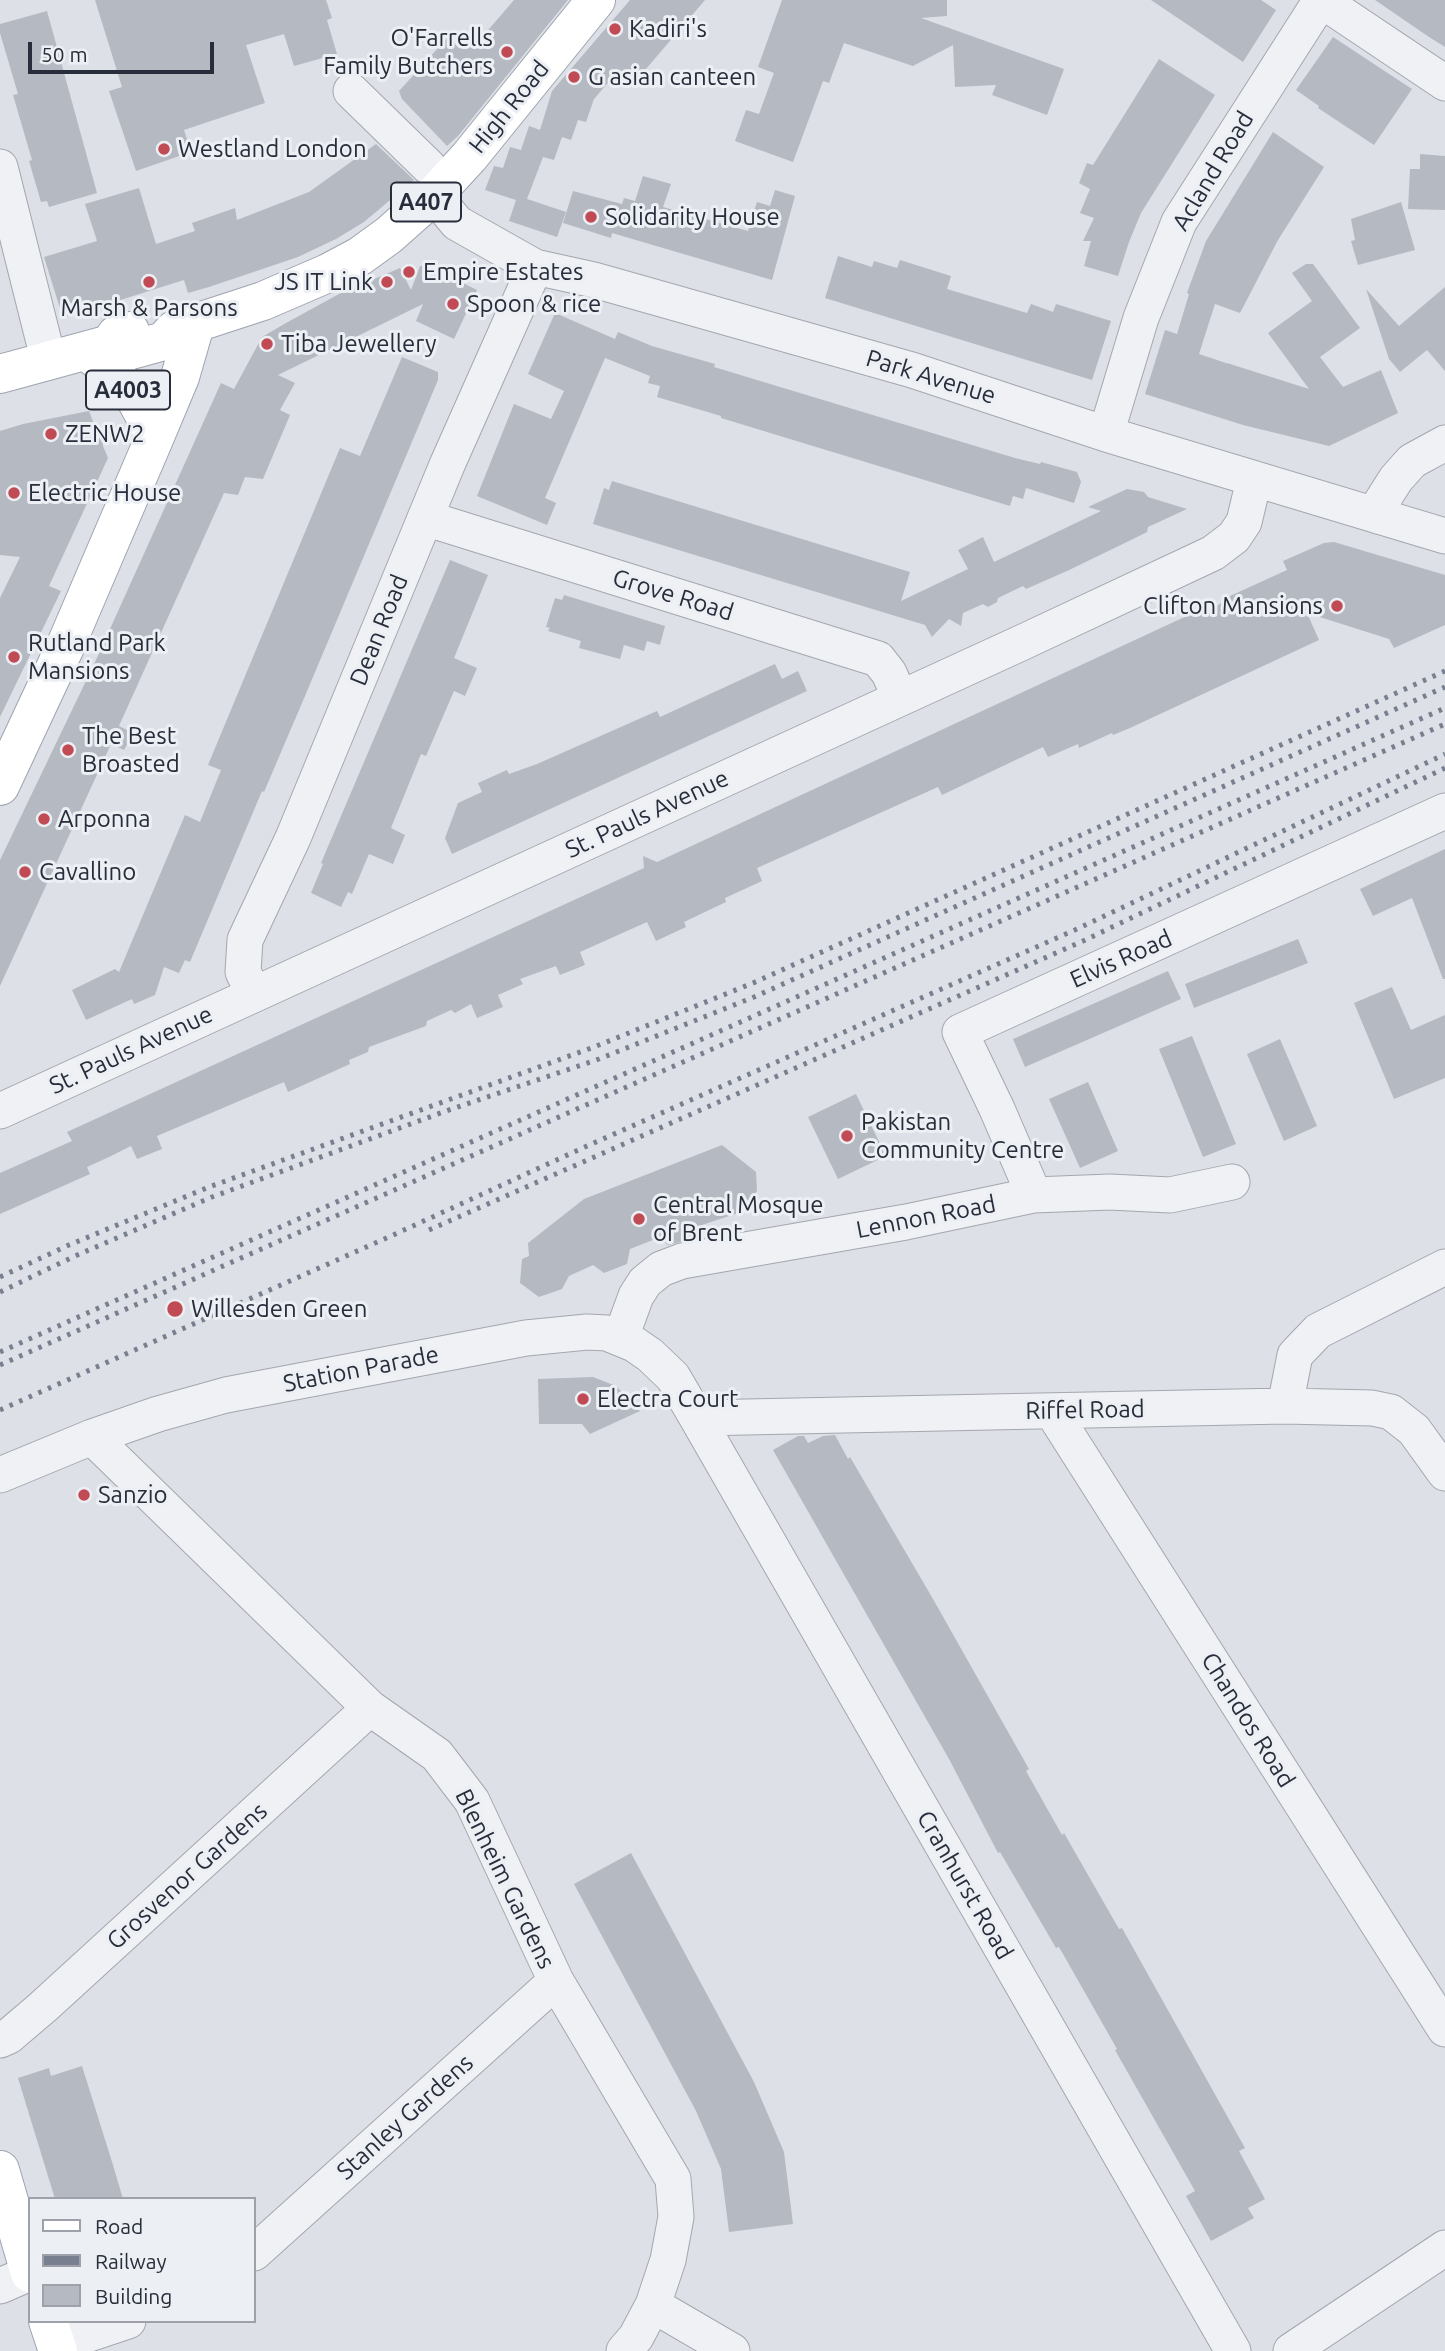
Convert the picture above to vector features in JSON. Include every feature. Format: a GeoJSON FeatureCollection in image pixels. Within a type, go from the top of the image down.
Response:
{"type":"FeatureCollection","features":[{"type":"Feature","properties":{"kind":"main road","name":"High Road"},"geometry":{"type":"LineString","coordinates":[[185,327],[264,300],[328,273],[360,256],[389,235],[432,181],[469,157],[596,0]]}},
{"type":"Feature","properties":{"kind":"main road","name":"A4003"},"geometry":{"type":"LineString","coordinates":[[0,374],[99,348],[124,352],[164,341],[185,327]]}},
{"type":"Feature","properties":{"kind":"main road"},"geometry":{"type":"LineString","coordinates":[[0,786],[65,647],[180,377],[185,327]]}},
{"type":"Feature","properties":{"kind":"main road","name":"A4003"},"geometry":{"type":"LineString","coordinates":[[99,348],[136,400],[154,439]]}},
{"type":"Feature","properties":{"kind":"main road"},"geometry":{"type":"LineString","coordinates":[[0,2170],[28,2266]]}},
{"type":"Feature","properties":{"kind":"street"},"geometry":{"type":"LineString","coordinates":[[1321,0],[1445,83]]}},
{"type":"Feature","properties":{"kind":"street","name":"Acland Road"},"geometry":{"type":"LineString","coordinates":[[1106,434],[1141,318],[1179,222],[1321,0]]}},
{"type":"Feature","properties":{"kind":"street","name":"Park Avenue"},"geometry":{"type":"LineString","coordinates":[[351,91],[432,181],[457,223],[535,267],[594,280],[912,370],[1106,434],[1445,536]]}},
{"type":"Feature","properties":{"kind":"street"},"geometry":{"type":"LineString","coordinates":[[0,167],[48,362]]}},
{"type":"Feature","properties":{"kind":"street","name":"Dean Road"},"geometry":{"type":"LineString","coordinates":[[254,994],[243,972],[245,940],[293,838],[425,518],[535,267]]}},
{"type":"Feature","properties":{"kind":"street"},"geometry":{"type":"LineString","coordinates":[[1378,516],[1382,501],[1412,461],[1445,443]]}},
{"type":"Feature","properties":{"kind":"street","name":"St. Pauls Avenue"},"geometry":{"type":"LineString","coordinates":[[0,1111],[1213,552],[1234,537],[1244,522],[1254,480]]}},
{"type":"Feature","properties":{"kind":"street","name":"Grove Road"},"geometry":{"type":"LineString","coordinates":[[425,518],[878,659],[889,673],[900,698]]}},
{"type":"Feature","properties":{"kind":"street","name":"Elvis Road"},"geometry":{"type":"LineString","coordinates":[[1034,1195],[960,1032],[1445,811]]}},
{"type":"Feature","properties":{"kind":"street","name":"Lennon Road"},"geometry":{"type":"LineString","coordinates":[[621,1338],[636,1297],[645,1282],[661,1269],[682,1261],[906,1222],[1034,1195],[1110,1192],[1170,1195],[1232,1182]]}},
{"type":"Feature","properties":{"kind":"street"},"geometry":{"type":"LineString","coordinates":[[1285,1406],[1296,1355],[1318,1331],[1445,1267]]}},
{"type":"Feature","properties":{"kind":"street","name":"Station Parade"},"geometry":{"type":"LineString","coordinates":[[0,1475],[92,1437],[158,1414],[226,1395],[526,1338],[587,1332],[607,1333],[642,1349],[673,1377],[697,1418]]}},
{"type":"Feature","properties":{"kind":"street","name":"Riffel Road"},"geometry":{"type":"LineString","coordinates":[[697,1418],[1285,1406],[1372,1408],[1391,1412],[1414,1430],[1445,1473]]}},
{"type":"Feature","properties":{"kind":"street","name":"Chandos Road"},"geometry":{"type":"LineString","coordinates":[[1052,1411],[1445,2029]]}},
{"type":"Feature","properties":{"kind":"street","name":"Cranhurst Road"},"geometry":{"type":"LineString","coordinates":[[697,1418],[1233,2351]]}},
{"type":"Feature","properties":{"kind":"street","name":"Blenheim Gardens"},"geometry":{"type":"LineString","coordinates":[[92,1437],[370,1708],[437,1755],[472,1801],[556,1981],[673,2179],[676,2217],[668,2260],[653,2305],[636,2337],[624,2351]]}},
{"type":"Feature","properties":{"kind":"street","name":"Grosvenor Gardens"},"geometry":{"type":"LineString","coordinates":[[0,2040],[9,2036],[43,2007],[370,1708]]}},
{"type":"Feature","properties":{"kind":"street","name":"Stanley Gardens"},"geometry":{"type":"LineString","coordinates":[[256,2251],[556,1981]]}},
{"type":"Feature","properties":{"kind":"street"},"geometry":{"type":"LineString","coordinates":[[1291,2351],[1445,2248]]}},
{"type":"Feature","properties":{"kind":"street"},"geometry":{"type":"LineString","coordinates":[[0,2286],[28,2274]]}},
{"type":"Feature","properties":{"kind":"street"},"geometry":{"type":"LineString","coordinates":[[653,2305],[732,2351]]}},
{"type":"Feature","properties":{"kind":"street"},"geometry":{"type":"LineString","coordinates":[[54,2339],[120,2323]]}},
{"type":"Feature","properties":{"kind":"building"},"geometry":{"type":"Polygon","coordinates":[[[95,0],[326,0],[332,18],[327,20],[337,54],[294,66],[284,34],[246,45],[265,103],[184,130],[191,152],[136,171],[109,91],[122,87],[95,0]]]}},
{"type":"Feature","properties":{"kind":"building"},"geometry":{"type":"Polygon","coordinates":[[[514,0],[568,0],[447,146],[402,99],[399,91],[448,37],[459,48],[470,36],[477,43],[514,0]]]}},
{"type":"Feature","properties":{"kind":"building"},"geometry":{"type":"Polygon","coordinates":[[[630,0],[705,0],[634,83],[619,70],[594,99],[586,122],[578,120],[571,140],[562,137],[554,160],[543,157],[527,199],[566,212],[557,237],[509,221],[516,200],[485,190],[494,166],[503,168],[510,147],[521,150],[529,126],[540,130],[552,91],[630,0]]]}},
{"type":"Feature","properties":{"kind":"building"},"geometry":{"type":"Polygon","coordinates":[[[782,0],[947,0],[947,16],[921,18],[1064,69],[1047,115],[992,95],[996,85],[955,87],[953,45],[913,66],[844,43],[829,83],[823,81],[793,162],[735,141],[746,110],[759,114],[774,73],[758,67],[782,0]]]}},
{"type":"Feature","properties":{"kind":"building"},"geometry":{"type":"Polygon","coordinates":[[[1151,0],[1261,0],[1276,10],[1243,62],[1151,0]]]}},
{"type":"Feature","properties":{"kind":"building"},"geometry":{"type":"Polygon","coordinates":[[[1375,0],[1445,0],[1445,47],[1429,37],[1375,0]]]}},
{"type":"Feature","properties":{"kind":"building"},"geometry":{"type":"Polygon","coordinates":[[[47,11],[97,193],[49,207],[47,201],[41,202],[29,161],[32,160],[13,95],[18,94],[0,33],[0,24],[47,11]]]}},
{"type":"Feature","properties":{"kind":"building"},"geometry":{"type":"Polygon","coordinates":[[[1333,37],[1412,89],[1374,145],[1296,90],[1333,37]]]}},
{"type":"Feature","properties":{"kind":"building"},"geometry":{"type":"Polygon","coordinates":[[[1159,59],[1215,95],[1141,213],[1118,276],[1084,266],[1091,241],[1083,241],[1094,218],[1080,213],[1090,189],[1079,183],[1087,163],[1093,165],[1159,59]]]}},
{"type":"Feature","properties":{"kind":"building"},"geometry":{"type":"Polygon","coordinates":[[[1273,132],[1324,167],[1278,240],[1240,313],[1215,304],[1199,354],[1309,389],[1268,333],[1312,301],[1292,273],[1306,264],[1313,264],[1360,328],[1320,357],[1343,387],[1381,370],[1398,413],[1329,446],[1243,425],[1145,394],[1165,330],[1177,334],[1189,294],[1187,293],[1206,241],[1273,132]]]}},
{"type":"Feature","properties":{"kind":"building"},"geometry":{"type":"Polygon","coordinates":[[[376,144],[414,180],[364,222],[336,239],[298,257],[209,287],[188,293],[184,280],[63,318],[44,257],[97,241],[85,204],[139,188],[156,244],[195,231],[192,223],[235,208],[237,220],[309,192],[376,144]]]}},
{"type":"Feature","properties":{"kind":"building"},"geometry":{"type":"Polygon","coordinates":[[[1420,154],[1445,156],[1445,210],[1408,209],[1410,169],[1420,169],[1420,154]]]}},
{"type":"Feature","properties":{"kind":"building"},"geometry":{"type":"Polygon","coordinates":[[[643,176],[671,184],[663,207],[748,231],[757,202],[770,206],[775,190],[795,196],[772,280],[612,233],[611,238],[563,223],[573,191],[622,204],[624,198],[635,201],[643,176]]]}},
{"type":"Feature","properties":{"kind":"building"},"geometry":{"type":"Polygon","coordinates":[[[1401,202],[1415,250],[1358,265],[1351,241],[1355,240],[1351,219],[1401,202]]]}},
{"type":"Feature","properties":{"kind":"building"},"geometry":{"type":"Polygon","coordinates":[[[838,256],[872,267],[874,261],[897,268],[900,260],[951,276],[947,289],[1027,313],[1031,304],[1053,312],[1056,304],[1111,321],[1092,380],[825,298],[838,256]]]}},
{"type":"Feature","properties":{"kind":"building"},"geometry":{"type":"Polygon","coordinates":[[[420,266],[429,266],[477,290],[454,339],[416,321],[423,304],[278,375],[295,383],[280,410],[290,415],[263,479],[245,477],[238,495],[224,493],[119,726],[133,733],[124,750],[111,744],[0,986],[0,860],[96,660],[221,383],[234,389],[262,337],[339,294],[400,268],[411,290],[420,266]]]}},
{"type":"Feature","properties":{"kind":"building"},"geometry":{"type":"Polygon","coordinates":[[[1445,287],[1445,371],[1427,350],[1400,372],[1389,359],[1366,289],[1399,326],[1445,287]]]}},
{"type":"Feature","properties":{"kind":"building"},"geometry":{"type":"Polygon","coordinates":[[[555,313],[615,339],[618,332],[652,346],[715,364],[714,367],[1015,458],[1077,472],[1081,482],[1074,503],[1026,488],[1023,499],[1013,496],[1010,506],[721,418],[657,397],[660,386],[648,383],[650,376],[605,358],[545,498],[556,503],[547,525],[477,496],[514,404],[551,419],[564,391],[528,374],[555,313]]]}},
{"type":"Feature","properties":{"kind":"building"},"geometry":{"type":"Polygon","coordinates":[[[402,357],[438,372],[438,380],[190,962],[185,960],[179,973],[164,967],[155,995],[134,1004],[132,999],[86,1020],[72,990],[115,969],[119,972],[185,815],[200,822],[221,770],[208,765],[340,448],[360,456],[402,357]]]}},
{"type":"Feature","properties":{"kind":"building"},"geometry":{"type":"Polygon","coordinates":[[[89,411],[95,427],[103,431],[103,446],[108,458],[49,586],[61,591],[0,717],[0,598],[20,557],[0,555],[0,431],[89,411]]]}},
{"type":"Feature","properties":{"kind":"building"},"geometry":{"type":"Polygon","coordinates":[[[612,481],[910,572],[901,601],[968,569],[958,550],[983,537],[994,562],[1101,511],[1088,507],[1127,489],[1144,492],[1148,497],[1187,509],[1067,571],[1026,589],[1023,586],[998,598],[997,602],[988,607],[983,604],[963,613],[961,626],[949,619],[932,637],[925,625],[593,524],[604,488],[609,490],[612,481]]]}},
{"type":"Feature","properties":{"kind":"building"},"geometry":{"type":"Polygon","coordinates":[[[1334,542],[1445,575],[1445,625],[1394,648],[1389,639],[1307,613],[1319,640],[1130,728],[1079,748],[1078,744],[1048,757],[1043,747],[942,795],[938,787],[757,868],[762,881],[725,898],[726,902],[684,922],[686,927],[656,941],[647,922],[580,952],[585,965],[560,975],[556,966],[520,979],[523,984],[498,995],[503,1007],[477,1018],[471,1004],[455,1013],[451,1010],[427,1021],[426,1026],[369,1047],[368,1052],[349,1060],[350,1064],[288,1092],[284,1082],[157,1136],[162,1149],[137,1159],[131,1146],[87,1167],[90,1174],[0,1214],[0,1173],[72,1141],[67,1132],[644,868],[643,856],[657,862],[1206,607],[1208,613],[1230,596],[1287,570],[1283,561],[1324,543],[1334,542]]]}},
{"type":"Feature","properties":{"kind":"building"},"geometry":{"type":"Polygon","coordinates":[[[450,560],[488,575],[454,658],[477,668],[465,696],[454,691],[426,756],[421,754],[391,828],[405,835],[393,864],[369,854],[352,894],[348,892],[341,907],[311,893],[323,864],[321,863],[450,560]]]}},
{"type":"Feature","properties":{"kind":"building"},"geometry":{"type":"Polygon","coordinates":[[[564,595],[665,626],[660,645],[647,641],[644,651],[624,645],[620,659],[579,648],[581,641],[548,631],[550,628],[546,627],[555,598],[562,600],[564,595]]]}},
{"type":"Feature","properties":{"kind":"building"},"geometry":{"type":"Polygon","coordinates":[[[775,664],[782,679],[798,671],[807,691],[452,854],[445,838],[458,803],[482,792],[478,783],[507,770],[509,774],[537,764],[657,711],[660,717],[775,664]]]}},
{"type":"Feature","properties":{"kind":"building"},"geometry":{"type":"Polygon","coordinates":[[[1445,849],[1443,979],[1412,898],[1373,916],[1360,889],[1445,849]]]}},
{"type":"Feature","properties":{"kind":"building"},"geometry":{"type":"Polygon","coordinates":[[[1298,939],[1308,963],[1194,1008],[1185,984],[1298,939]]]}},
{"type":"Feature","properties":{"kind":"building"},"geometry":{"type":"Polygon","coordinates":[[[1168,971],[1181,999],[1025,1067],[1013,1039],[1168,971]]]}},
{"type":"Feature","properties":{"kind":"building"},"geometry":{"type":"Polygon","coordinates":[[[1392,987],[1411,1030],[1445,1015],[1445,1078],[1394,1099],[1354,1003],[1392,987]]]}},
{"type":"Feature","properties":{"kind":"building"},"geometry":{"type":"Polygon","coordinates":[[[1192,1036],[1236,1144],[1203,1157],[1159,1049],[1192,1036]]]}},
{"type":"Feature","properties":{"kind":"building"},"geometry":{"type":"Polygon","coordinates":[[[1280,1039],[1317,1126],[1284,1141],[1247,1054],[1280,1039]]]}},
{"type":"Feature","properties":{"kind":"building"},"geometry":{"type":"Polygon","coordinates":[[[1088,1082],[1118,1151],[1080,1168],[1049,1099],[1088,1082]]]}},
{"type":"Feature","properties":{"kind":"building","name":"Pakistan Community Centre"},"geometry":{"type":"Polygon","coordinates":[[[856,1094],[886,1156],[838,1179],[808,1117],[856,1094]]]}},
{"type":"Feature","properties":{"kind":"building","name":"Central Mosque of Brent"},"geometry":{"type":"Polygon","coordinates":[[[722,1145],[756,1172],[757,1191],[741,1212],[699,1226],[693,1238],[688,1240],[668,1245],[658,1238],[630,1249],[627,1264],[604,1273],[593,1265],[569,1276],[562,1289],[539,1297],[520,1283],[522,1259],[529,1256],[528,1243],[584,1199],[722,1145]]]}},
{"type":"Feature","properties":{"kind":"building","name":"Electra Court"},"geometry":{"type":"Polygon","coordinates":[[[593,1377],[616,1386],[640,1411],[590,1434],[582,1424],[539,1424],[538,1379],[593,1377]]]}},
{"type":"Feature","properties":{"kind":"building"},"geometry":{"type":"Polygon","coordinates":[[[835,1435],[933,1599],[1029,1769],[1026,1771],[1062,1835],[1064,1833],[1119,1929],[1122,1928],[1245,2148],[1239,2151],[1265,2199],[1248,2208],[1254,2218],[1211,2241],[1186,2196],[1195,2191],[1115,2050],[1117,2049],[1059,1947],[1056,1948],[1000,1852],[998,1853],[949,1759],[773,1450],[798,1436],[804,1436],[808,1443],[823,1436],[835,1435]]]}},
{"type":"Feature","properties":{"kind":"building"},"geometry":{"type":"Polygon","coordinates":[[[631,1853],[754,2082],[784,2152],[793,2224],[729,2232],[721,2169],[696,2111],[574,1884],[631,1853]]]}},
{"type":"Feature","properties":{"kind":"building"},"geometry":{"type":"Polygon","coordinates":[[[82,2066],[122,2197],[54,2197],[18,2078],[49,2068],[51,2076],[82,2066]]]}},
{"type":"Feature","properties":{"kind":"railway"},"geometry":{"type":"LineString","coordinates":[[0,1277],[69,1245],[209,1187],[594,1047],[753,983],[1445,671]]}},
{"type":"Feature","properties":{"kind":"railway"},"geometry":{"type":"LineString","coordinates":[[0,1292],[75,1256],[212,1197],[446,1111],[599,1059],[754,997],[1445,687]]}},
{"type":"Feature","properties":{"kind":"railway"},"geometry":{"type":"LineString","coordinates":[[0,1352],[1445,708]]}},
{"type":"Feature","properties":{"kind":"railway"},"geometry":{"type":"LineString","coordinates":[[0,1365],[1445,724]]}},
{"type":"Feature","properties":{"kind":"railway"},"geometry":{"type":"LineString","coordinates":[[0,1410],[1077,929],[1445,754]]}},
{"type":"Feature","properties":{"kind":"railway"},"geometry":{"type":"LineString","coordinates":[[429,1230],[1083,941],[1445,768]]}},
{"type":"Feature","properties":{"kind":"place","name":"Kadiri's"},"geometry":{"type":"Point","coordinates":[615,29]}},
{"type":"Feature","properties":{"kind":"place","name":"O'Farrells Family Butchers"},"geometry":{"type":"Point","coordinates":[507,52]}},
{"type":"Feature","properties":{"kind":"place","name":"G asian canteen"},"geometry":{"type":"Point","coordinates":[574,77]}},
{"type":"Feature","properties":{"kind":"place","name":"Westland London"},"geometry":{"type":"Point","coordinates":[164,149]}},
{"type":"Feature","properties":{"kind":"place","name":"Solidarity House"},"geometry":{"type":"Point","coordinates":[591,217]}},
{"type":"Feature","properties":{"kind":"place","name":"Empire Estates"},"geometry":{"type":"Point","coordinates":[409,272]}},
{"type":"Feature","properties":{"kind":"place","name":"Marsh & Parsons"},"geometry":{"type":"Point","coordinates":[149,282]}},
{"type":"Feature","properties":{"kind":"place","name":"JS IT Link"},"geometry":{"type":"Point","coordinates":[387,282]}},
{"type":"Feature","properties":{"kind":"place","name":"Spoon & rice"},"geometry":{"type":"Point","coordinates":[453,304]}},
{"type":"Feature","properties":{"kind":"place","name":"Tiba Jewellery"},"geometry":{"type":"Point","coordinates":[267,344]}},
{"type":"Feature","properties":{"kind":"place","name":"ZENW2"},"geometry":{"type":"Point","coordinates":[51,434]}},
{"type":"Feature","properties":{"kind":"place","name":"Electric House"},"geometry":{"type":"Point","coordinates":[14,493]}},
{"type":"Feature","properties":{"kind":"place","name":"Clifton Mansions"},"geometry":{"type":"Point","coordinates":[1337,606]}},
{"type":"Feature","properties":{"kind":"place","name":"Rutland Park Mansions"},"geometry":{"type":"Point","coordinates":[14,657]}},
{"type":"Feature","properties":{"kind":"place","name":"The Best Broasted"},"geometry":{"type":"Point","coordinates":[68,750]}},
{"type":"Feature","properties":{"kind":"place","name":"Arponna"},"geometry":{"type":"Point","coordinates":[44,819]}},
{"type":"Feature","properties":{"kind":"place","name":"Cavallino"},"geometry":{"type":"Point","coordinates":[25,872]}},
{"type":"Feature","properties":{"kind":"place","name":"Pakistan Community Centre"},"geometry":{"type":"Point","coordinates":[847,1136]}},
{"type":"Feature","properties":{"kind":"place","name":"Central Mosque of Brent"},"geometry":{"type":"Point","coordinates":[639,1219]}},
{"type":"Feature","properties":{"kind":"place","name":"Willesden Green"},"geometry":{"type":"Point","coordinates":[175,1309]}},
{"type":"Feature","properties":{"kind":"place","name":"Electra Court"},"geometry":{"type":"Point","coordinates":[583,1399]}},
{"type":"Feature","properties":{"kind":"place","name":"Sanzio"},"geometry":{"type":"Point","coordinates":[84,1495]}}]}
